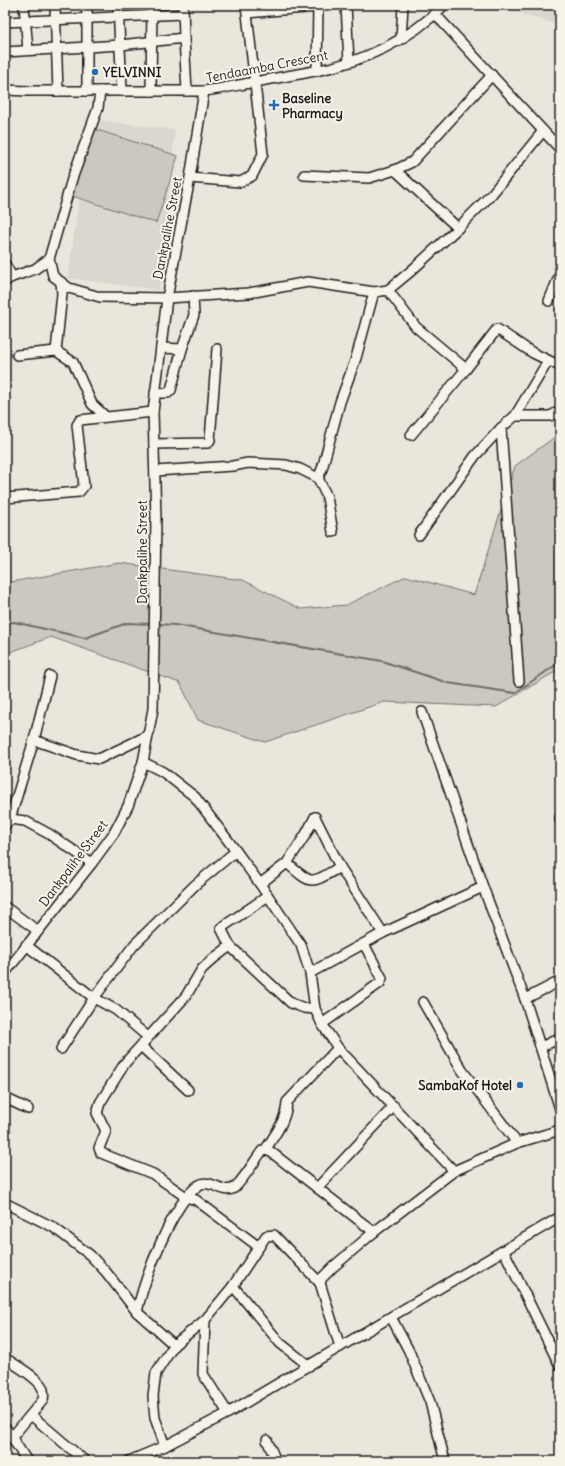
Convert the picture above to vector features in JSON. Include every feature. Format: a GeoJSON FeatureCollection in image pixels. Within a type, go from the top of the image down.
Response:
{"type":"FeatureCollection","features":[{"type":"Feature","properties":{"kind":"street"},"geometry":{"type":"LineString","coordinates":[[24,5],[28,50]]}},
{"type":"Feature","properties":{"kind":"street"},"geometry":{"type":"LineString","coordinates":[[55,5],[58,91]]}},
{"type":"Feature","properties":{"kind":"street"},"geometry":{"type":"LineString","coordinates":[[87,5],[88,91]]}},
{"type":"Feature","properties":{"kind":"street"},"geometry":{"type":"LineString","coordinates":[[118,5],[122,91]]}},
{"type":"Feature","properties":{"kind":"street"},"geometry":{"type":"LineString","coordinates":[[151,91],[152,5]]}},
{"type":"Feature","properties":{"kind":"street"},"geometry":{"type":"LineString","coordinates":[[346,5],[349,62]]}},
{"type":"Feature","properties":{"kind":"street"},"geometry":{"type":"LineString","coordinates":[[401,39],[403,5]]}},
{"type":"Feature","properties":{"kind":"street","name":"Tendaamba Crescent"},"geometry":{"type":"LineString","coordinates":[[5,90],[204,91],[317,71],[371,55],[401,39],[435,14],[444,5]]}},
{"type":"Feature","properties":{"kind":"street"},"geometry":{"type":"LineString","coordinates":[[190,178],[240,182],[252,176],[263,154],[246,9],[318,6],[317,71]]}},
{"type":"Feature","properties":{"kind":"street"},"geometry":{"type":"LineString","coordinates":[[5,22],[151,15],[183,10],[187,91]]}},
{"type":"Feature","properties":{"kind":"street"},"geometry":{"type":"LineString","coordinates":[[435,14],[560,149]]}},
{"type":"Feature","properties":{"kind":"street"},"geometry":{"type":"LineString","coordinates":[[5,52],[120,46],[184,38]]}},
{"type":"Feature","properties":{"kind":"street"},"geometry":{"type":"LineString","coordinates":[[304,176],[369,178],[395,170],[412,162],[492,76]]}},
{"type":"Feature","properties":{"kind":"street"},"geometry":{"type":"LineString","coordinates":[[100,91],[98,108],[72,179],[49,259],[53,276],[69,288],[100,297],[167,298],[248,293],[308,282],[374,292],[388,290],[458,228],[491,195],[543,130]]}},
{"type":"Feature","properties":{"kind":"street","name":"Dankpalihe Street"},"geometry":{"type":"LineString","coordinates":[[5,973],[114,833],[128,806],[143,762],[153,709],[156,542],[153,412],[167,298],[190,178],[204,91]]}},
{"type":"Feature","properties":{"kind":"street"},"geometry":{"type":"LineString","coordinates":[[395,170],[458,228]]}},
{"type":"Feature","properties":{"kind":"street"},"geometry":{"type":"LineString","coordinates":[[5,264],[9,279],[35,269],[49,259]]}},
{"type":"Feature","properties":{"kind":"street"},"geometry":{"type":"LineString","coordinates":[[549,301],[560,274]]}},
{"type":"Feature","properties":{"kind":"street"},"geometry":{"type":"LineString","coordinates":[[56,351],[62,294],[61,282]]}},
{"type":"Feature","properties":{"kind":"street"},"geometry":{"type":"LineString","coordinates":[[388,290],[416,327],[466,369]]}},
{"type":"Feature","properties":{"kind":"street"},"geometry":{"type":"LineString","coordinates":[[318,478],[322,469],[340,402],[356,358],[374,292]]}},
{"type":"Feature","properties":{"kind":"street"},"geometry":{"type":"LineString","coordinates":[[155,393],[168,393],[171,390],[182,349],[194,315],[193,296]]}},
{"type":"Feature","properties":{"kind":"street"},"geometry":{"type":"LineString","coordinates":[[411,435],[497,329],[548,361],[560,366]]}},
{"type":"Feature","properties":{"kind":"street"},"geometry":{"type":"LineString","coordinates":[[161,348],[182,349]]}},
{"type":"Feature","properties":{"kind":"street"},"geometry":{"type":"LineString","coordinates":[[154,444],[208,443],[210,440],[217,350]]}},
{"type":"Feature","properties":{"kind":"street"},"geometry":{"type":"LineString","coordinates":[[17,355],[56,351],[73,362],[92,404],[106,417]]}},
{"type":"Feature","properties":{"kind":"street"},"geometry":{"type":"LineString","coordinates":[[419,535],[476,456],[501,428],[515,416],[548,361]]}},
{"type":"Feature","properties":{"kind":"street"},"geometry":{"type":"LineString","coordinates":[[515,416],[550,416],[560,411]]}},
{"type":"Feature","properties":{"kind":"street"},"geometry":{"type":"LineString","coordinates":[[5,498],[79,492],[84,486],[77,424],[80,420],[153,412]]}},
{"type":"Feature","properties":{"kind":"street"},"geometry":{"type":"LineString","coordinates":[[501,428],[519,681]]}},
{"type":"Feature","properties":{"kind":"street"},"geometry":{"type":"LineString","coordinates":[[155,471],[233,466],[248,463],[286,465],[300,469],[318,478],[327,497],[333,532]]}},
{"type":"Feature","properties":{"kind":"street"},"geometry":{"type":"LineString","coordinates":[[50,676],[34,740],[8,822],[25,821],[49,834],[92,863]]}},
{"type":"Feature","properties":{"kind":"street"},"geometry":{"type":"LineString","coordinates":[[422,712],[483,887],[526,999],[560,1109]]}},
{"type":"Feature","properties":{"kind":"street"},"geometry":{"type":"LineString","coordinates":[[34,740],[77,755],[99,758],[147,736]]}},
{"type":"Feature","properties":{"kind":"street"},"geometry":{"type":"LineString","coordinates":[[143,762],[163,772],[195,797],[260,884],[301,946],[310,973],[315,1008],[322,1024],[338,1048],[454,1171]]}},
{"type":"Feature","properties":{"kind":"street"},"geometry":{"type":"LineString","coordinates":[[260,884],[287,863],[315,817],[340,868],[383,933]]}},
{"type":"Feature","properties":{"kind":"street"},"geometry":{"type":"LineString","coordinates":[[61,1049],[94,998],[134,945],[195,885],[236,851]]}},
{"type":"Feature","properties":{"kind":"street"},"geometry":{"type":"LineString","coordinates":[[287,863],[311,881],[316,881],[340,868]]}},
{"type":"Feature","properties":{"kind":"street"},"geometry":{"type":"LineString","coordinates":[[310,973],[383,933],[483,887]]}},
{"type":"Feature","properties":{"kind":"street"},"geometry":{"type":"LineString","coordinates":[[268,896],[221,928],[230,946],[291,1003],[304,1008],[315,1008]]}},
{"type":"Feature","properties":{"kind":"street"},"geometry":{"type":"LineString","coordinates":[[5,907],[38,931]]}},
{"type":"Feature","properties":{"kind":"street"},"geometry":{"type":"LineString","coordinates":[[322,1024],[380,984],[382,978],[364,944]]}},
{"type":"Feature","properties":{"kind":"street"},"geometry":{"type":"LineString","coordinates":[[26,946],[94,998],[116,1010],[148,1037]]}},
{"type":"Feature","properties":{"kind":"street"},"geometry":{"type":"LineString","coordinates":[[230,946],[202,969],[186,996],[125,1063],[100,1103],[97,1113],[106,1131],[98,1148],[99,1151],[106,1155],[153,1174],[186,1197],[196,1200],[259,1247]]}},
{"type":"Feature","properties":{"kind":"street"},"geometry":{"type":"LineString","coordinates":[[526,999],[560,982]]}},
{"type":"Feature","properties":{"kind":"street"},"geometry":{"type":"LineString","coordinates":[[423,1002],[462,1070],[517,1143]]}},
{"type":"Feature","properties":{"kind":"street"},"geometry":{"type":"LineString","coordinates":[[541,1047],[560,1038]]}},
{"type":"Feature","properties":{"kind":"street"},"geometry":{"type":"LineString","coordinates":[[141,1046],[188,1090]]}},
{"type":"Feature","properties":{"kind":"street"},"geometry":{"type":"LineString","coordinates":[[137,1312],[141,1293],[167,1228],[186,1197],[201,1184],[228,1190],[235,1187],[262,1151],[265,1150],[281,1126],[287,1113],[287,1102],[338,1048]]}},
{"type":"Feature","properties":{"kind":"street"},"geometry":{"type":"LineString","coordinates":[[5,1098],[28,1109]]}},
{"type":"Feature","properties":{"kind":"street"},"geometry":{"type":"LineString","coordinates":[[317,1188],[394,1106]]}},
{"type":"Feature","properties":{"kind":"street"},"geometry":{"type":"LineString","coordinates":[[320,1283],[322,1278],[333,1267],[374,1232],[454,1171],[517,1143],[560,1130]]}},
{"type":"Feature","properties":{"kind":"street"},"geometry":{"type":"LineString","coordinates":[[265,1150],[270,1152],[374,1232]]}},
{"type":"Feature","properties":{"kind":"street"},"geometry":{"type":"LineString","coordinates":[[5,1203],[53,1227],[90,1255],[106,1272],[137,1312],[174,1345]]}},
{"type":"Feature","properties":{"kind":"street"},"geometry":{"type":"LineString","coordinates":[[129,1461],[165,1446],[228,1413],[560,1217]]}},
{"type":"Feature","properties":{"kind":"street"},"geometry":{"type":"LineString","coordinates":[[165,1446],[155,1418],[153,1396],[156,1373],[174,1345],[205,1320],[233,1286],[266,1236],[274,1235],[320,1283],[340,1348]]}},
{"type":"Feature","properties":{"kind":"street"},"geometry":{"type":"LineString","coordinates":[[504,1251],[560,1366]]}},
{"type":"Feature","properties":{"kind":"street"},"geometry":{"type":"LineString","coordinates":[[233,1286],[280,1343],[308,1366]]}},
{"type":"Feature","properties":{"kind":"street"},"geometry":{"type":"LineString","coordinates":[[391,1317],[409,1351],[430,1402],[445,1461]]}},
{"type":"Feature","properties":{"kind":"street"},"geometry":{"type":"LineString","coordinates":[[205,1320],[203,1374],[228,1413]]}},
{"type":"Feature","properties":{"kind":"street"},"geometry":{"type":"LineString","coordinates":[[5,1358],[36,1380],[44,1392],[44,1400],[12,1437]]}},
{"type":"Feature","properties":{"kind":"street"},"geometry":{"type":"LineString","coordinates":[[31,1415],[85,1461]]}},
{"type":"Feature","properties":{"kind":"street"},"geometry":{"type":"LineString","coordinates":[[5,1427],[27,1461]]}},
{"type":"Feature","properties":{"kind":"street"},"geometry":{"type":"LineString","coordinates":[[267,1440],[276,1461]]}},
{"type":"Feature","properties":{"kind":"shaded area"},"geometry":{"type":"Polygon","coordinates":[[[509,5],[560,5],[560,26],[508,9],[509,5]]]}},
{"type":"Feature","properties":{"kind":"shaded area"},"geometry":{"type":"Polygon","coordinates":[[[90,119],[175,130],[159,290],[68,278],[90,119]]]}},
{"type":"Feature","properties":{"kind":"shaded area"},"geometry":{"type":"Polygon","coordinates":[[[91,128],[178,156],[156,223],[69,195],[91,128]]]}},
{"type":"Feature","properties":{"kind":"shaded area"},"geometry":{"type":"Polygon","coordinates":[[[560,434],[560,669],[496,707],[384,702],[265,742],[198,720],[180,683],[51,637],[5,654],[5,583],[119,563],[243,580],[301,609],[346,605],[406,576],[474,595],[515,466],[560,434]]]}},
{"type":"Feature","properties":{"kind":"waterway"},"geometry":{"type":"LineString","coordinates":[[5,623],[14,622],[85,638],[127,623],[152,624]]}},
{"type":"Feature","properties":{"kind":"waterway"},"geometry":{"type":"LineString","coordinates":[[158,624],[175,625],[382,661],[448,683],[515,693],[560,662]]}},
{"type":"Feature","properties":{"kind":"place","name":"YELVINNI"},"geometry":{"type":"Point","coordinates":[95,72]}},
{"type":"Feature","properties":{"kind":"place","name":"Baseline Pharmacy"},"geometry":{"type":"Point","coordinates":[274,105]}},
{"type":"Feature","properties":{"kind":"place","name":"SambaKof Hotel"},"geometry":{"type":"Point","coordinates":[520,1085]}}]}
